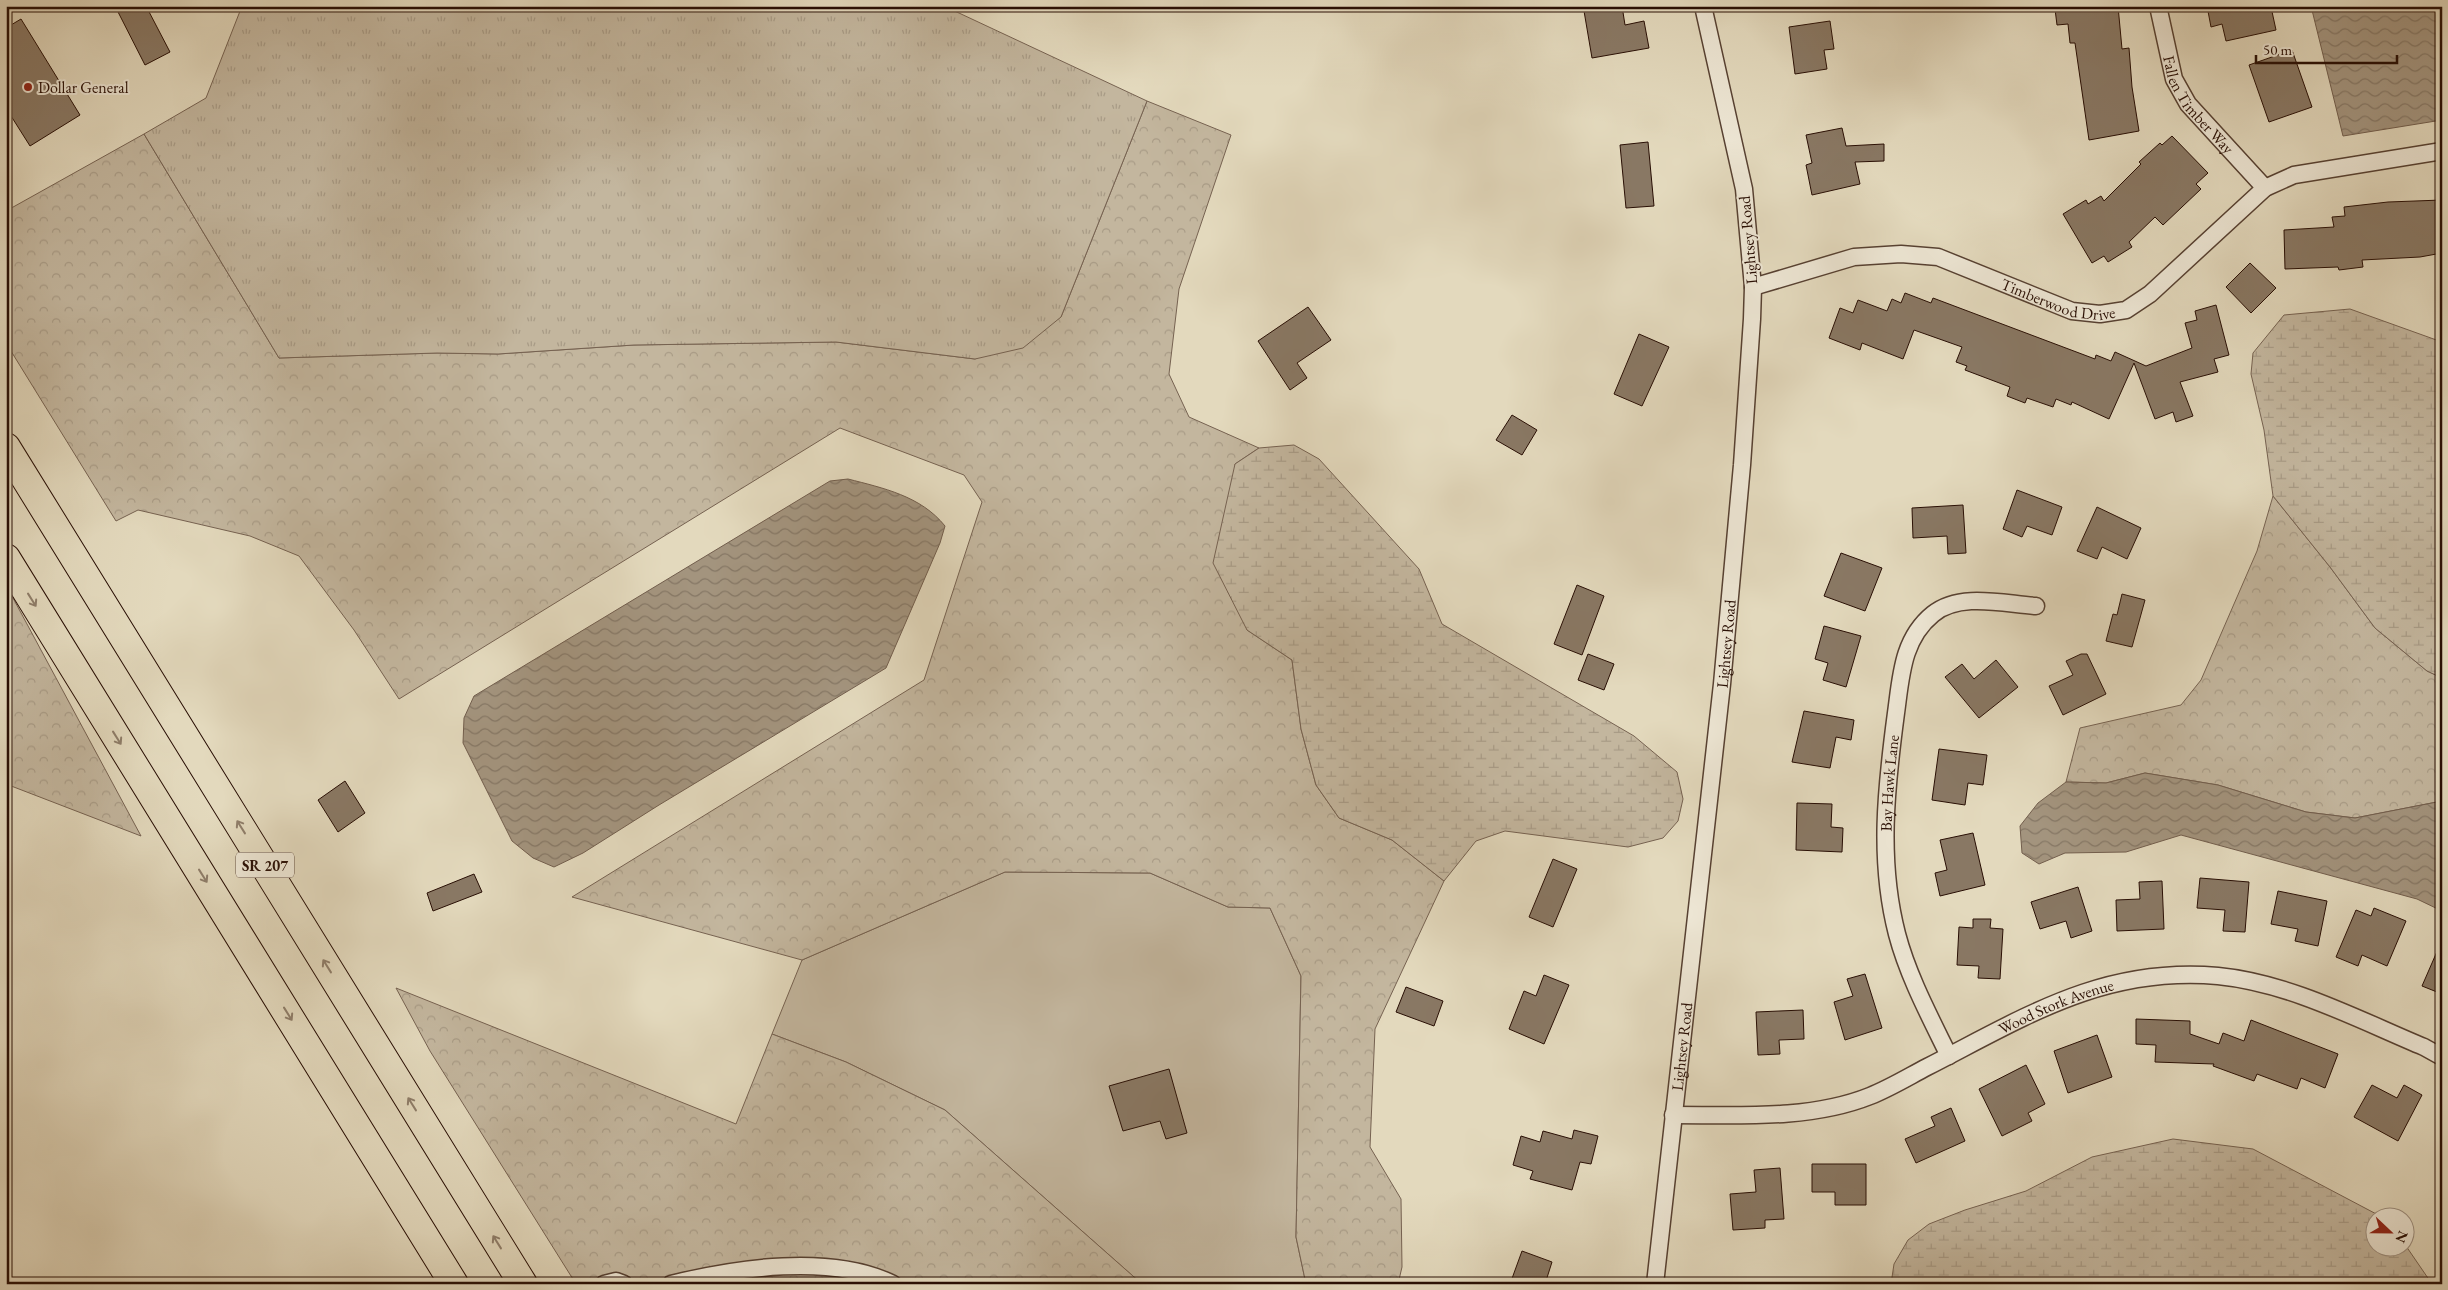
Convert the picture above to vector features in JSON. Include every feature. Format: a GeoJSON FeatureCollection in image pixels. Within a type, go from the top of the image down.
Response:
{"type":"FeatureCollection","features":[{"type":"Feature","properties":{"kind":"highway","name":"SR 207"},"geometry":{"type":"LineString","coordinates":[[6,447],[523,1284]]}},
{"type":"Feature","properties":{"kind":"highway"},"geometry":{"type":"LineString","coordinates":[[6,558],[454,1284]]}},
{"type":"Feature","properties":{"kind":"street","name":"Lightsey Road"},"geometry":{"type":"LineString","coordinates":[[1655,1284],[1722,684],[1742,465],[1753,287],[1744,189],[1703,6]]}},
{"type":"Feature","properties":{"kind":"street","name":"Fallen Timber Way"},"geometry":{"type":"LineString","coordinates":[[2158,6],[2174,79],[2188,104],[2265,188]]}},
{"type":"Feature","properties":{"kind":"street","name":"Timberwood Drive"},"geometry":{"type":"LineString","coordinates":[[1753,287],[1854,257],[1901,254],[1938,257],[2072,311],[2100,314],[2126,310],[2150,294],[2265,188],[2294,174],[2442,151]]}},
{"type":"Feature","properties":{"kind":"street","name":"Bay Hawk Lane"},"geometry":{"type":"LineString","coordinates":[[1949,1056],[1926,1009],[1898,936],[1886,867],[1884,815],[1904,656],[1926,621],[1933,614],[1948,605],[1965,601],[2036,606]]}},
{"type":"Feature","properties":{"kind":"street","name":"Wood Stork Avenue"},"geometry":{"type":"LineString","coordinates":[[1674,1114],[1738,1115],[1834,1108],[1870,1096],[2036,1011],[2086,990],[2139,978],[2193,975],[2220,976],[2274,987],[2312,1000],[2424,1047],[2442,1058]]}},
{"type":"Feature","properties":{"kind":"street"},"geometry":{"type":"LineString","coordinates":[[671,1284],[720,1272],[818,1266],[877,1276],[893,1284]]}},
{"type":"Feature","properties":{"kind":"street"},"geometry":{"type":"LineString","coordinates":[[604,1284],[616,1282],[624,1284]]}},
{"type":"Feature","properties":{"kind":"green space"},"geometry":{"type":"Polygon","coordinates":[[[242,6],[944,6],[1147,101],[1061,317],[1023,348],[975,359],[836,342],[634,345],[498,354],[437,353],[279,358],[144,134],[206,98],[242,6]]]}},
{"type":"Feature","properties":{"kind":"green space"},"geometry":{"type":"Polygon","coordinates":[[[1147,101],[1231,135],[1179,289],[1169,374],[1189,417],[1259,448],[1235,464],[1247,630],[1292,660],[1301,729],[1316,785],[1339,818],[1392,840],[1444,881],[1375,1029],[1370,1147],[1401,1199],[1402,1267],[1398,1284],[1306,1284],[1296,1237],[1301,976],[1270,908],[1228,907],[1150,873],[1005,872],[802,960],[572,897],[924,680],[982,502],[964,475],[840,428],[399,699],[354,630],[299,556],[250,536],[138,510],[116,521],[6,343],[6,211],[144,134],[279,358],[437,353],[498,354],[634,345],[836,342],[975,359],[1061,317],[1147,101]]]}},
{"type":"Feature","properties":{"kind":"green space"},"geometry":{"type":"Polygon","coordinates":[[[2350,309],[2442,342],[2442,678],[2427,671],[2375,628],[2330,567],[2273,496],[2264,430],[2251,374],[2253,353],[2284,315],[2350,309]]]}},
{"type":"Feature","properties":{"kind":"green space"},"geometry":{"type":"Polygon","coordinates":[[[1294,445],[1319,459],[1419,569],[1442,624],[1634,736],[1677,772],[1683,799],[1678,821],[1663,838],[1628,847],[1505,831],[1476,841],[1444,881],[1392,840],[1339,818],[1316,785],[1301,729],[1292,660],[1247,630],[1213,563],[1235,464],[1259,448],[1294,445]]]}},
{"type":"Feature","properties":{"kind":"green space"},"geometry":{"type":"Polygon","coordinates":[[[2273,496],[2330,567],[2375,628],[2427,671],[2442,678],[2442,801],[2355,818],[2306,812],[2218,785],[2145,773],[2106,783],[2066,782],[2080,728],[2181,705],[2201,680],[2257,551],[2273,496]]]}},
{"type":"Feature","properties":{"kind":"green space"},"geometry":{"type":"Polygon","coordinates":[[[6,585],[141,836],[6,784],[6,585]]]}},
{"type":"Feature","properties":{"kind":"green space"},"geometry":{"type":"Polygon","coordinates":[[[1005,872],[1150,873],[1228,907],[1270,908],[1301,976],[1296,1237],[1306,1284],[1142,1284],[945,1110],[846,1062],[772,1034],[802,960],[1005,872]]]}},
{"type":"Feature","properties":{"kind":"green space"},"geometry":{"type":"Polygon","coordinates":[[[396,988],[736,1124],[772,1034],[846,1062],[945,1110],[1142,1284],[576,1284],[430,1051],[396,988]]]}},
{"type":"Feature","properties":{"kind":"green space"},"geometry":{"type":"Polygon","coordinates":[[[2173,1139],[2253,1149],[2366,1209],[2366,1258],[2414,1258],[2432,1284],[1891,1284],[1894,1264],[1908,1240],[1929,1224],[1965,1210],[2026,1191],[2092,1157],[2173,1139]]]}},
{"type":"Feature","properties":{"kind":"water"},"geometry":{"type":"Polygon","coordinates":[[[2311,6],[2442,6],[2442,120],[2343,136],[2311,6]]]}},
{"type":"Feature","properties":{"kind":"water"},"geometry":{"type":"Polygon","coordinates":[[[848,479],[888,490],[913,500],[925,507],[945,526],[940,543],[886,668],[583,853],[554,867],[533,858],[512,841],[463,743],[464,718],[474,696],[830,481],[848,479]]]}},
{"type":"Feature","properties":{"kind":"water"},"geometry":{"type":"Polygon","coordinates":[[[2145,773],[2218,785],[2306,812],[2355,818],[2442,801],[2442,911],[2417,899],[2181,835],[2126,852],[2065,853],[2039,864],[2022,853],[2020,826],[2038,803],[2066,782],[2106,783],[2145,773]]]}},
{"type":"Feature","properties":{"kind":"building"},"geometry":{"type":"Polygon","coordinates":[[[115,6],[146,6],[170,52],[145,65],[115,6]]]}},
{"type":"Feature","properties":{"kind":"building"},"geometry":{"type":"Polygon","coordinates":[[[1609,6],[1622,6],[1625,25],[1644,21],[1649,48],[1592,58],[1584,11],[1609,6]]]}},
{"type":"Feature","properties":{"kind":"building"},"geometry":{"type":"Polygon","coordinates":[[[2079,6],[2118,6],[2122,49],[2129,48],[2132,87],[2139,131],[2089,140],[2075,43],[2070,43],[2068,24],[2057,25],[2055,9],[2079,6]]]}},
{"type":"Feature","properties":{"kind":"building"},"geometry":{"type":"Polygon","coordinates":[[[2207,6],[2261,6],[2262,9],[2271,7],[2276,30],[2226,41],[2222,24],[2211,27],[2207,6]]]}},
{"type":"Feature","properties":{"kind":"building"},"geometry":{"type":"Polygon","coordinates":[[[21,19],[80,115],[30,146],[6,108],[6,28],[21,19]]]}},
{"type":"Feature","properties":{"kind":"building"},"geometry":{"type":"Polygon","coordinates":[[[1830,21],[1834,49],[1824,50],[1827,69],[1795,74],[1789,27],[1830,21]]]}},
{"type":"Feature","properties":{"kind":"building"},"geometry":{"type":"Polygon","coordinates":[[[2292,50],[2312,107],[2269,122],[2249,65],[2292,50]]]}},
{"type":"Feature","properties":{"kind":"building"},"geometry":{"type":"Polygon","coordinates":[[[1842,128],[1846,146],[1884,144],[1884,161],[1855,162],[1860,184],[1812,195],[1806,165],[1812,163],[1806,135],[1842,128]]]}},
{"type":"Feature","properties":{"kind":"building"},"geometry":{"type":"Polygon","coordinates":[[[2172,136],[2208,173],[2196,184],[2201,189],[2163,225],[2155,217],[2129,242],[2132,247],[2108,262],[2104,256],[2092,263],[2063,214],[2086,200],[2088,204],[2101,196],[2104,201],[2141,164],[2139,162],[2160,143],[2162,145],[2172,136]]]}},
{"type":"Feature","properties":{"kind":"building"},"geometry":{"type":"Polygon","coordinates":[[[1648,142],[1654,206],[1626,208],[1620,145],[1648,142]]]}},
{"type":"Feature","properties":{"kind":"building"},"geometry":{"type":"Polygon","coordinates":[[[2442,200],[2442,253],[2420,257],[2362,260],[2363,267],[2339,270],[2338,267],[2285,269],[2284,230],[2334,227],[2332,217],[2345,216],[2344,207],[2388,202],[2442,200]]]}},
{"type":"Feature","properties":{"kind":"building"},"geometry":{"type":"Polygon","coordinates":[[[2250,263],[2276,288],[2251,313],[2226,287],[2250,263]]]}},
{"type":"Feature","properties":{"kind":"building"},"geometry":{"type":"Polygon","coordinates":[[[1905,293],[1931,303],[1933,298],[2095,359],[2096,355],[2111,361],[2115,352],[2146,366],[2192,348],[2185,323],[2197,320],[2195,311],[2216,305],[2229,355],[2214,359],[2218,372],[2180,382],[2193,416],[2176,422],[2173,412],[2155,419],[2134,363],[2109,419],[2072,402],[2071,405],[2056,399],[2053,407],[2027,398],[2025,403],[2007,396],[2010,387],[1965,370],[1967,366],[1956,362],[1962,347],[1914,330],[1903,359],[1862,343],[1860,350],[1829,338],[1840,308],[1853,313],[1858,300],[1887,311],[1892,299],[1901,303],[1905,293]]]}},
{"type":"Feature","properties":{"kind":"building"},"geometry":{"type":"Polygon","coordinates":[[[1308,307],[1331,340],[1297,363],[1307,378],[1290,390],[1258,341],[1308,307]]]}},
{"type":"Feature","properties":{"kind":"building"},"geometry":{"type":"Polygon","coordinates":[[[1639,334],[1669,347],[1642,406],[1614,394],[1639,334]]]}},
{"type":"Feature","properties":{"kind":"building"},"geometry":{"type":"Polygon","coordinates":[[[1512,415],[1537,430],[1522,455],[1496,440],[1512,415]]]}},
{"type":"Feature","properties":{"kind":"building"},"geometry":{"type":"Polygon","coordinates":[[[2017,490],[2062,507],[2052,535],[2027,526],[2022,537],[2003,529],[2017,490]]]}},
{"type":"Feature","properties":{"kind":"building"},"geometry":{"type":"Polygon","coordinates":[[[1963,505],[1966,553],[1948,554],[1947,536],[1913,538],[1912,508],[1963,505]]]}},
{"type":"Feature","properties":{"kind":"building"},"geometry":{"type":"Polygon","coordinates":[[[2097,507],[2141,528],[2127,559],[2102,547],[2097,559],[2077,551],[2097,507]]]}},
{"type":"Feature","properties":{"kind":"building"},"geometry":{"type":"Polygon","coordinates":[[[1841,553],[1882,568],[1865,611],[1824,596],[1841,553]]]}},
{"type":"Feature","properties":{"kind":"building"},"geometry":{"type":"Polygon","coordinates":[[[1577,585],[1604,596],[1582,655],[1554,644],[1577,585]]]}},
{"type":"Feature","properties":{"kind":"building"},"geometry":{"type":"Polygon","coordinates":[[[2122,594],[2145,600],[2132,647],[2106,641],[2113,614],[2117,615],[2122,594]]]}},
{"type":"Feature","properties":{"kind":"building"},"geometry":{"type":"Polygon","coordinates":[[[1824,626],[1861,636],[1846,687],[1823,680],[1828,663],[1815,659],[1824,626]]]}},
{"type":"Feature","properties":{"kind":"building"},"geometry":{"type":"Polygon","coordinates":[[[1588,654],[1614,664],[1604,690],[1578,680],[1588,654]]]}},
{"type":"Feature","properties":{"kind":"building"},"geometry":{"type":"Polygon","coordinates":[[[2081,654],[2087,654],[2106,694],[2063,715],[2049,686],[2073,675],[2066,661],[2081,654]]]}},
{"type":"Feature","properties":{"kind":"building"},"geometry":{"type":"Polygon","coordinates":[[[1996,660],[2018,687],[1979,718],[1945,677],[1962,664],[1974,679],[1996,660]]]}},
{"type":"Feature","properties":{"kind":"building"},"geometry":{"type":"Polygon","coordinates":[[[1804,711],[1854,720],[1851,740],[1836,737],[1830,768],[1792,762],[1804,711]]]}},
{"type":"Feature","properties":{"kind":"building"},"geometry":{"type":"Polygon","coordinates":[[[1939,749],[1987,755],[1983,785],[1968,783],[1965,805],[1932,800],[1939,749]]]}},
{"type":"Feature","properties":{"kind":"building"},"geometry":{"type":"Polygon","coordinates":[[[345,781],[365,813],[338,832],[318,800],[345,781]]]}},
{"type":"Feature","properties":{"kind":"building"},"geometry":{"type":"Polygon","coordinates":[[[1797,803],[1832,804],[1831,827],[1843,828],[1842,852],[1796,850],[1797,803]]]}},
{"type":"Feature","properties":{"kind":"building"},"geometry":{"type":"Polygon","coordinates":[[[1973,833],[1985,885],[1940,896],[1935,873],[1947,870],[1940,840],[1973,833]]]}},
{"type":"Feature","properties":{"kind":"building"},"geometry":{"type":"Polygon","coordinates":[[[1553,859],[1577,869],[1553,927],[1529,917],[1553,859]]]}},
{"type":"Feature","properties":{"kind":"building"},"geometry":{"type":"Polygon","coordinates":[[[474,874],[482,892],[433,911],[427,893],[474,874]]]}},
{"type":"Feature","properties":{"kind":"building"},"geometry":{"type":"Polygon","coordinates":[[[2200,878],[2249,882],[2245,932],[2223,931],[2225,910],[2197,908],[2200,878]]]}},
{"type":"Feature","properties":{"kind":"building"},"geometry":{"type":"Polygon","coordinates":[[[2162,881],[2164,929],[2117,931],[2116,900],[2140,899],[2139,882],[2162,881]]]}},
{"type":"Feature","properties":{"kind":"building"},"geometry":{"type":"Polygon","coordinates":[[[2078,887],[2092,931],[2071,938],[2066,921],[2040,929],[2031,902],[2078,887]]]}},
{"type":"Feature","properties":{"kind":"building"},"geometry":{"type":"Polygon","coordinates":[[[2278,891],[2327,901],[2318,946],[2295,941],[2298,929],[2271,924],[2278,891]]]}},
{"type":"Feature","properties":{"kind":"building"},"geometry":{"type":"Polygon","coordinates":[[[2374,908],[2406,921],[2387,966],[2362,955],[2358,966],[2336,957],[2356,910],[2371,916],[2374,908]]]}},
{"type":"Feature","properties":{"kind":"building"},"geometry":{"type":"Polygon","coordinates":[[[1973,919],[1991,919],[1990,928],[2003,929],[2000,979],[1978,978],[1979,966],[1957,965],[1959,927],[1973,928],[1973,919]]]}},
{"type":"Feature","properties":{"kind":"building"},"geometry":{"type":"Polygon","coordinates":[[[2442,940],[2442,994],[2422,986],[2442,940]]]}},
{"type":"Feature","properties":{"kind":"building"},"geometry":{"type":"Polygon","coordinates":[[[1865,974],[1882,1028],[1845,1040],[1834,1002],[1853,996],[1847,979],[1865,974]]]}},
{"type":"Feature","properties":{"kind":"building"},"geometry":{"type":"Polygon","coordinates":[[[1544,975],[1569,985],[1544,1044],[1509,1029],[1524,991],[1536,996],[1544,975]]]}},
{"type":"Feature","properties":{"kind":"building"},"geometry":{"type":"Polygon","coordinates":[[[1406,987],[1443,1001],[1434,1026],[1396,1012],[1406,987]]]}},
{"type":"Feature","properties":{"kind":"building"},"geometry":{"type":"Polygon","coordinates":[[[1803,1010],[1804,1039],[1779,1040],[1780,1054],[1758,1055],[1756,1012],[1803,1010]]]}},
{"type":"Feature","properties":{"kind":"building"},"geometry":{"type":"Polygon","coordinates":[[[2136,1019],[2190,1021],[2190,1034],[2219,1044],[2223,1033],[2244,1041],[2251,1020],[2338,1054],[2325,1088],[2301,1078],[2297,1089],[2257,1074],[2254,1081],[2213,1066],[2214,1064],[2155,1062],[2156,1045],[2136,1044],[2136,1019]]]}},
{"type":"Feature","properties":{"kind":"building"},"geometry":{"type":"Polygon","coordinates":[[[2097,1035],[2112,1077],[2068,1093],[2054,1051],[2097,1035]]]}},
{"type":"Feature","properties":{"kind":"building"},"geometry":{"type":"Polygon","coordinates":[[[2026,1065],[2045,1104],[2028,1113],[2032,1121],[2002,1136],[1979,1089],[2026,1065]]]}},
{"type":"Feature","properties":{"kind":"building"},"geometry":{"type":"Polygon","coordinates":[[[1169,1069],[1187,1133],[1166,1139],[1160,1121],[1123,1131],[1109,1086],[1169,1069]]]}},
{"type":"Feature","properties":{"kind":"building"},"geometry":{"type":"Polygon","coordinates":[[[2372,1085],[2397,1098],[2404,1085],[2422,1095],[2398,1141],[2354,1117],[2372,1085]]]}},
{"type":"Feature","properties":{"kind":"building"},"geometry":{"type":"Polygon","coordinates":[[[1951,1108],[1965,1141],[1916,1163],[1905,1139],[1935,1126],[1931,1117],[1951,1108]]]}},
{"type":"Feature","properties":{"kind":"building"},"geometry":{"type":"Polygon","coordinates":[[[1574,1130],[1598,1136],[1591,1164],[1580,1162],[1572,1190],[1530,1179],[1533,1171],[1513,1165],[1521,1136],[1540,1142],[1543,1131],[1572,1139],[1574,1130]]]}},
{"type":"Feature","properties":{"kind":"building"},"geometry":{"type":"Polygon","coordinates":[[[1812,1164],[1866,1164],[1866,1205],[1835,1205],[1835,1192],[1812,1192],[1812,1164]]]}},
{"type":"Feature","properties":{"kind":"building"},"geometry":{"type":"Polygon","coordinates":[[[1780,1168],[1784,1219],[1765,1220],[1765,1228],[1733,1230],[1730,1194],[1756,1192],[1754,1170],[1780,1168]]]}},
{"type":"Feature","properties":{"kind":"building"},"geometry":{"type":"Polygon","coordinates":[[[1522,1251],[1552,1262],[1545,1284],[1510,1284],[1522,1251]]]}},
{"type":"Feature","properties":{"kind":"place","name":"Dollar General"},"geometry":{"type":"Point","coordinates":[28,87]}}]}
